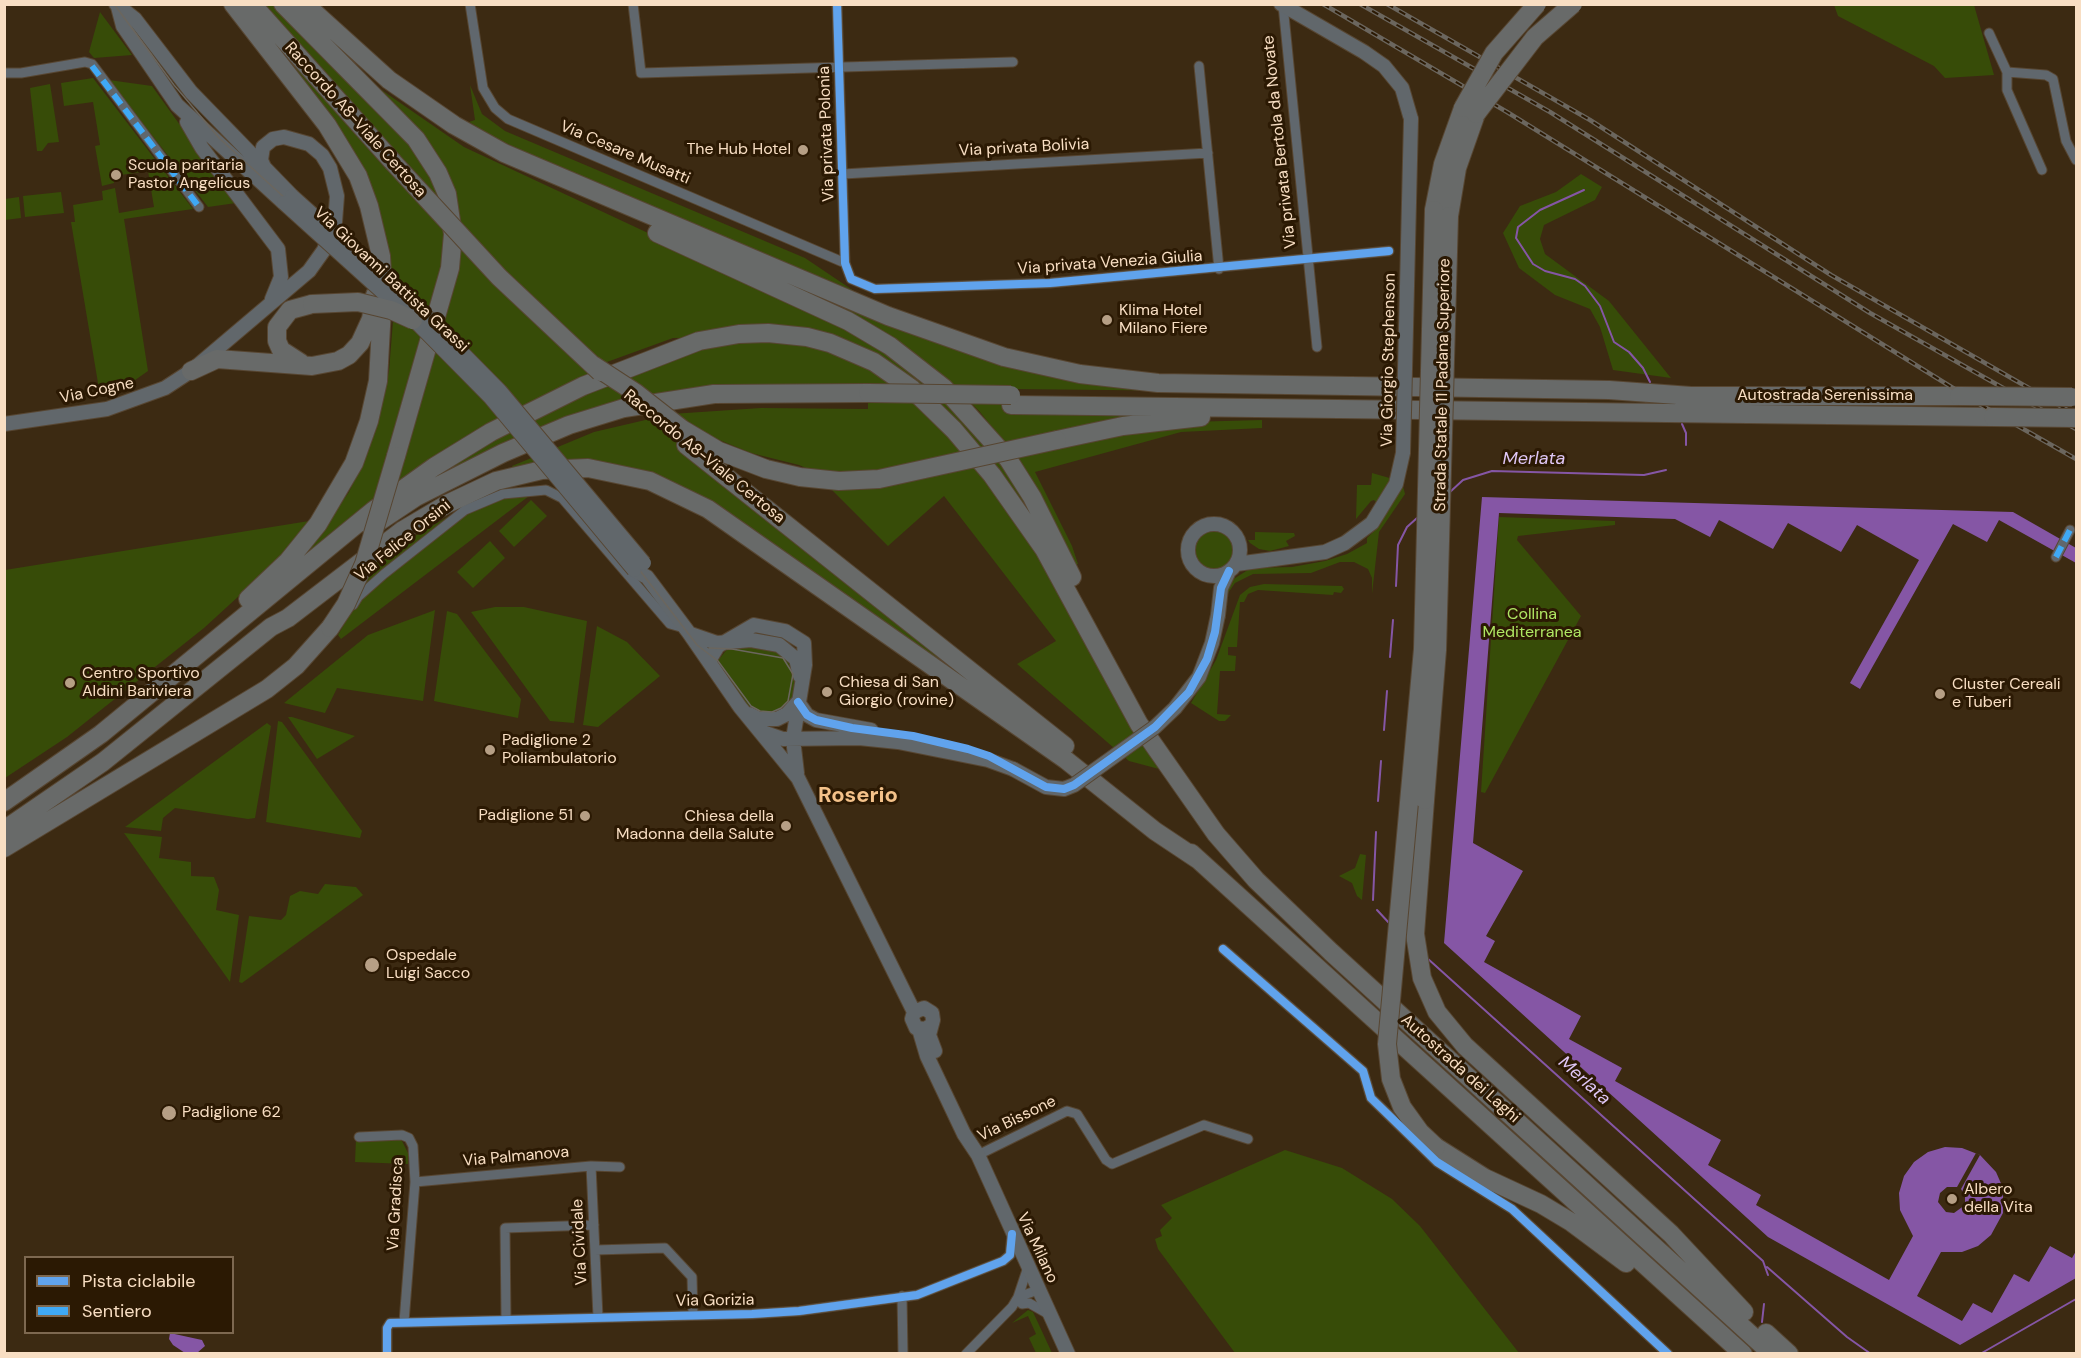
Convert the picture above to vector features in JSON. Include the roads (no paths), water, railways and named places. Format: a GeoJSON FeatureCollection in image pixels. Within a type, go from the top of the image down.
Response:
{"type":"FeatureCollection","features":[{"type":"Feature","properties":{"kind":"highway"},"geometry":{"type":"LineString","coordinates":[[4,791],[81,738],[227,619],[288,561],[328,510],[358,454],[374,399],[384,313],[381,256],[367,199],[349,159],[327,125],[233,4]]}},
{"type":"Feature","properties":{"kind":"highway","name":"Raccordo A8-Viale Certosa"},"geometry":{"type":"LineString","coordinates":[[252,4],[483,260],[593,365],[686,445],[1111,783],[1200,861]]}},
{"type":"Feature","properties":{"kind":"highway"},"geometry":{"type":"LineString","coordinates":[[4,848],[267,689],[296,666],[335,628],[364,564],[450,268],[453,234],[447,194],[432,161],[416,139],[283,4]]}},
{"type":"Feature","properties":{"kind":"highway","name":"Raccordo A8-Viale Certosa"},"geometry":{"type":"LineString","coordinates":[[292,4],[368,75],[463,141],[528,174],[848,321],[890,346],[944,388],[998,446],[1032,497],[1168,765]]}},
{"type":"Feature","properties":{"kind":"highway"},"geometry":{"type":"LineString","coordinates":[[304,4],[389,80],[445,120],[504,153],[888,316],[1004,357],[1080,374],[1158,383],[1597,390],[1690,396]]}},
{"type":"Feature","properties":{"kind":"highway"},"geometry":{"type":"LineString","coordinates":[[1470,111],[1472,78],[1481,60],[1523,4]]}},
{"type":"Feature","properties":{"kind":"highway","name":"Strada Statale 11 Padana Superiore"},"geometry":{"type":"LineString","coordinates":[[1418,799],[1437,650],[1447,231],[1455,175],[1470,111],[1494,53],[1537,4]]}},
{"type":"Feature","properties":{"kind":"highway","name":"Strada Statale 11 Padana Superiore"},"geometry":{"type":"LineString","coordinates":[[1470,111],[1507,60],[1560,4]]}},
{"type":"Feature","properties":{"kind":"highway"},"geometry":{"type":"LineString","coordinates":[[1470,111],[1494,94],[1524,49],[1573,4]]}},
{"type":"Feature","properties":{"kind":"highway"},"geometry":{"type":"LineString","coordinates":[[191,371],[217,359],[312,366],[338,361],[350,355],[360,344],[373,309],[378,248]]}},
{"type":"Feature","properties":{"kind":"highway"},"geometry":{"type":"LineString","coordinates":[[312,366],[284,354],[278,346],[276,332],[285,313],[312,304],[358,302],[391,310],[412,320]]}},
{"type":"Feature","properties":{"kind":"highway"},"geometry":{"type":"LineString","coordinates":[[4,802],[101,734],[374,510],[467,446],[558,397],[627,368],[699,342],[754,333],[807,337],[854,352],[899,378],[941,416],[992,475],[1028,525],[1058,573],[1139,724],[1168,765]]}},
{"type":"Feature","properties":{"kind":"highway"},"geometry":{"type":"LineString","coordinates":[[593,365],[636,393],[682,429],[719,451],[766,469],[800,477],[839,481],[879,478],[1123,426],[1180,418],[1458,411]]}},
{"type":"Feature","properties":{"kind":"highway"},"geometry":{"type":"LineString","coordinates":[[4,812],[108,740],[359,535],[416,497],[494,457],[569,425],[646,403],[734,393],[868,399],[1011,400],[1690,396]]}},
{"type":"Feature","properties":{"kind":"highway","name":"Autostrada Serenissima"},"geometry":{"type":"LineString","coordinates":[[1690,396],[2075,397]]}},
{"type":"Feature","properties":{"kind":"highway"},"geometry":{"type":"LineString","coordinates":[[271,627],[282,611],[316,583],[409,516],[484,473],[570,435],[628,417],[692,406],[868,399]]}},
{"type":"Feature","properties":{"kind":"highway"},"geometry":{"type":"LineString","coordinates":[[1011,400],[1458,411],[2076,418]]}},
{"type":"Feature","properties":{"kind":"highway"},"geometry":{"type":"LineString","coordinates":[[4,830],[118,752],[271,627],[288,618],[404,530],[447,504],[496,481],[555,468],[588,468],[632,475],[691,498],[1066,760],[1155,831],[1200,861]]}},
{"type":"Feature","properties":{"kind":"highway","name":"Autostrada dei Laghi"},"geometry":{"type":"LineString","coordinates":[[1168,765],[1216,834],[1256,880],[1331,952],[1772,1353]]}},
{"type":"Feature","properties":{"kind":"highway"},"geometry":{"type":"LineString","coordinates":[[1418,799],[1415,944],[1425,988],[1445,1023],[1465,1046],[1671,1234],[1735,1304],[1789,1353]]}},
{"type":"Feature","properties":{"kind":"highway"},"geometry":{"type":"LineString","coordinates":[[1418,799],[1388,1023],[1391,1079],[1402,1107],[1420,1132],[1437,1147],[1468,1168],[1541,1204],[1586,1232],[1629,1266],[1725,1353]]}},
{"type":"Feature","properties":{"kind":"highway","name":"Autostrada dei Laghi"},"geometry":{"type":"LineString","coordinates":[[1200,861],[1743,1353]]}},
{"type":"Feature","properties":{"kind":"main road","name":"Via Giovanni Battista Grassi"},"geometry":{"type":"LineString","coordinates":[[117,5],[123,26],[177,105],[428,318],[500,391],[642,570],[688,631],[740,707],[798,778],[914,1012],[921,1008],[929,1010],[933,1020],[925,1027]]}},
{"type":"Feature","properties":{"kind":"main road","name":"Via Giovanni Battista Grassi"},"geometry":{"type":"LineString","coordinates":[[117,5],[135,19],[191,92],[265,169],[288,200],[490,397],[642,570]]}},
{"type":"Feature","properties":{"kind":"main road","name":"Via Giorgio Stephenson"},"geometry":{"type":"LineString","coordinates":[[1233,568],[1324,552],[1345,543],[1376,518],[1396,484],[1403,453],[1411,119],[1402,88],[1384,66],[1364,51],[1282,5]]}},
{"type":"Feature","properties":{"kind":"main road"},"geometry":{"type":"LineString","coordinates":[[177,105],[202,148],[278,249],[281,262],[280,284],[262,313]]}},
{"type":"Feature","properties":{"kind":"main road","name":"Via Cogne"},"geometry":{"type":"LineString","coordinates":[[4,424],[107,409],[156,393],[191,371],[309,271],[320,258],[335,222],[337,205],[330,168],[322,155],[309,144],[284,137],[268,141],[261,152],[265,169]]}},
{"type":"Feature","properties":{"kind":"main road"},"geometry":{"type":"LineString","coordinates":[[1233,568],[1220,576],[1209,576],[1197,570],[1189,559],[1188,545],[1196,530],[1208,524],[1222,525],[1233,532],[1240,544],[1274,559]]}},
{"type":"Feature","properties":{"kind":"main road"},"geometry":{"type":"LineString","coordinates":[[740,707],[754,717],[771,720],[783,717],[798,702],[807,715],[816,720],[950,744],[989,756],[1046,787],[1064,789],[1155,727],[1175,708],[1199,677],[1212,643],[1221,588],[1233,568],[1240,544]]}},
{"type":"Feature","properties":{"kind":"main road"},"geometry":{"type":"LineString","coordinates":[[1209,576],[1218,615]]}},
{"type":"Feature","properties":{"kind":"main road","name":"Via Giovanni Battista Grassi"},"geometry":{"type":"LineString","coordinates":[[688,631],[702,640],[721,644],[751,640],[787,648],[798,664],[800,687],[793,739],[798,778]]}},
{"type":"Feature","properties":{"kind":"main road"},"geometry":{"type":"LineString","coordinates":[[709,661],[721,644]]}},
{"type":"Feature","properties":{"kind":"main road","name":"Via Giovanni Battista Grassi"},"geometry":{"type":"LineString","coordinates":[[760,729],[774,738],[793,739]]}},
{"type":"Feature","properties":{"kind":"main road"},"geometry":{"type":"LineString","coordinates":[[793,739],[832,738],[898,742],[988,760],[1013,769]]}},
{"type":"Feature","properties":{"kind":"main road","name":"Via Milano"},"geometry":{"type":"LineString","coordinates":[[925,1027],[974,1137],[978,1155],[1012,1234],[1068,1353]]}},
{"type":"Feature","properties":{"kind":"street","name":"Via Cesare Musatti"},"geometry":{"type":"LineString","coordinates":[[470,4],[483,88],[495,108],[508,119],[844,263]]}},
{"type":"Feature","properties":{"kind":"street"},"geometry":{"type":"LineString","coordinates":[[633,4],[641,73],[1013,62]]}},
{"type":"Feature","properties":{"kind":"street","name":"Via privata Polonia"},"geometry":{"type":"LineString","coordinates":[[837,4],[844,263]]}},
{"type":"Feature","properties":{"kind":"street","name":"Via privata Bertola da Novate"},"geometry":{"type":"LineString","coordinates":[[1282,5],[1306,259],[1317,347]]}},
{"type":"Feature","properties":{"kind":"street"},"geometry":{"type":"LineString","coordinates":[[1989,33],[2007,72],[2007,90],[2043,170]]}},
{"type":"Feature","properties":{"kind":"street"},"geometry":{"type":"LineString","coordinates":[[4,73],[72,66],[87,69],[92,66],[199,207]]}},
{"type":"Feature","properties":{"kind":"street"},"geometry":{"type":"LineString","coordinates":[[1199,66],[1219,269]]}},
{"type":"Feature","properties":{"kind":"street"},"geometry":{"type":"LineString","coordinates":[[2007,72],[2046,75],[2053,79],[2066,141],[2076,159]]}},
{"type":"Feature","properties":{"kind":"street","name":"Via privata Bolivia"},"geometry":{"type":"LineString","coordinates":[[843,174],[1208,153]]}},
{"type":"Feature","properties":{"kind":"street","name":"Via privata Venezia Giulia"},"geometry":{"type":"LineString","coordinates":[[844,263],[851,279],[875,289],[1050,283],[1219,269],[1389,251]]}},
{"type":"Feature","properties":{"kind":"street","name":"Via Felice Orsini"},"geometry":{"type":"LineString","coordinates":[[335,628],[358,597],[465,510],[503,494],[536,490]]}},
{"type":"Feature","properties":{"kind":"street","name":"Via Giovanni Battista Grassi"},"geometry":{"type":"LineString","coordinates":[[536,490],[546,490],[562,498],[670,624],[688,631]]}},
{"type":"Feature","properties":{"kind":"street"},"geometry":{"type":"LineString","coordinates":[[2056,557],[2070,530]]}},
{"type":"Feature","properties":{"kind":"street"},"geometry":{"type":"LineString","coordinates":[[816,720],[831,729],[832,738]]}},
{"type":"Feature","properties":{"kind":"street"},"geometry":{"type":"LineString","coordinates":[[1223,950],[1363,1071],[1371,1098],[1437,1162],[1512,1209],[1668,1353]]}},
{"type":"Feature","properties":{"kind":"street","name":"Via Bissone"},"geometry":{"type":"LineString","coordinates":[[978,1155],[1067,1111],[1077,1114],[1106,1160],[1112,1164],[1204,1125],[1248,1139]]}},
{"type":"Feature","properties":{"kind":"street","name":"Via Gradisca"},"geometry":{"type":"LineString","coordinates":[[359,1137],[402,1135],[409,1138],[413,1146],[415,1182],[404,1322]]}},
{"type":"Feature","properties":{"kind":"street","name":"Via Palmanova"},"geometry":{"type":"LineString","coordinates":[[415,1182],[591,1166],[620,1167]]}},
{"type":"Feature","properties":{"kind":"street","name":"Via Cividale"},"geometry":{"type":"LineString","coordinates":[[591,1166],[598,1317]]}},
{"type":"Feature","properties":{"kind":"street"},"geometry":{"type":"LineString","coordinates":[[506,1319],[505,1228],[594,1225]]}},
{"type":"Feature","properties":{"kind":"street","name":"Via Gorizia"},"geometry":{"type":"LineString","coordinates":[[387,1353],[387,1328],[390,1323],[799,1311],[917,1295],[1004,1261],[1010,1255],[1012,1234]]}},
{"type":"Feature","properties":{"kind":"street"},"geometry":{"type":"LineString","coordinates":[[596,1250],[665,1248],[692,1277],[693,1315]]}},
{"type":"Feature","properties":{"kind":"street"},"geometry":{"type":"LineString","coordinates":[[1020,1300],[1028,1267]]}},
{"type":"Feature","properties":{"kind":"street"},"geometry":{"type":"LineString","coordinates":[[966,1353],[1020,1300],[1038,1290]]}},
{"type":"Feature","properties":{"kind":"street"},"geometry":{"type":"LineString","coordinates":[[902,1296],[903,1353]]}},
{"type":"Feature","properties":{"kind":"street"},"geometry":{"type":"LineString","coordinates":[[1020,1300],[1050,1315]]}},
{"type":"Feature","properties":{"kind":"waterway","name":"Merlata"},"geometry":{"type":"LineString","coordinates":[[1584,190],[1540,210],[1518,227],[1516,238],[1533,264],[1545,271],[1575,279],[1585,286],[1600,306],[1614,342],[1629,352],[1643,368],[1650,382]]}},
{"type":"Feature","properties":{"kind":"waterway","name":"Merlata"},"geometry":{"type":"LineString","coordinates":[[1682,424],[1686,433],[1686,445]]}},
{"type":"Feature","properties":{"kind":"waterway","name":"Merlata"},"geometry":{"type":"LineString","coordinates":[[1450,492],[1463,480],[1492,471],[1644,475],[1666,470]]}},
{"type":"Feature","properties":{"kind":"waterway","name":"Merlata"},"geometry":{"type":"LineString","coordinates":[[1396,586],[1398,545],[1407,527],[1417,518]]}},
{"type":"Feature","properties":{"kind":"waterway","name":"Merlata"},"geometry":{"type":"LineString","coordinates":[[1390,657],[1393,620]]}},
{"type":"Feature","properties":{"kind":"waterway","name":"Merlata"},"geometry":{"type":"LineString","coordinates":[[1384,730],[1387,691]]}},
{"type":"Feature","properties":{"kind":"waterway","name":"Merlata"},"geometry":{"type":"LineString","coordinates":[[1378,801],[1381,761]]}},
{"type":"Feature","properties":{"kind":"waterway","name":"Merlata"},"geometry":{"type":"LineString","coordinates":[[1373,900],[1376,832]]}},
{"type":"Feature","properties":{"kind":"waterway","name":"Merlata"},"geometry":{"type":"LineString","coordinates":[[1377,910],[1390,924]]}},
{"type":"Feature","properties":{"kind":"waterway","name":"Merlata"},"geometry":{"type":"LineString","coordinates":[[1427,958],[1763,1261],[1768,1275]]}},
{"type":"Feature","properties":{"kind":"waterway"},"geometry":{"type":"LineString","coordinates":[[1767,1267],[1847,1337],[1871,1354]]}},
{"type":"Feature","properties":{"kind":"waterway"},"geometry":{"type":"LineString","coordinates":[[1980,1354],[2076,1299]]}},
{"type":"Feature","properties":{"kind":"waterway","name":"Merlata"},"geometry":{"type":"LineString","coordinates":[[1762,1322],[1764,1304]]}},
{"type":"Feature","properties":{"kind":"tram line"},"geometry":{"type":"LineString","coordinates":[[114,4],[174,85],[219,138],[422,323],[493,395],[638,568],[697,645],[718,661],[751,706],[760,711],[772,712],[781,708],[788,701],[793,674],[783,658],[732,649],[709,648]]}},
{"type":"Feature","properties":{"kind":"railway"},"geometry":{"type":"LineString","coordinates":[[1323,4],[1507,112],[1974,401],[2076,459]]}},
{"type":"Feature","properties":{"kind":"railway"},"geometry":{"type":"LineString","coordinates":[[1360,4],[1550,112],[1870,313],[2076,429]]}},
{"type":"Feature","properties":{"kind":"railway"},"geometry":{"type":"LineString","coordinates":[[1387,4],[1590,120],[1831,275],[2076,415]]}},
{"type":"Feature","properties":{"kind":"place","name":"The Hub Hotel"},"geometry":{"type":"Point","coordinates":[803,150]}},
{"type":"Feature","properties":{"kind":"place","name":"Scuola paritaria Pastor Angelicus"},"geometry":{"type":"Point","coordinates":[116,175]}},
{"type":"Feature","properties":{"kind":"place","name":"Klima Hotel Milano Fiere"},"geometry":{"type":"Point","coordinates":[1107,320]}},
{"type":"Feature","properties":{"kind":"place","name":"Centro Sportivo Aldini Bariviera"},"geometry":{"type":"Point","coordinates":[70,683]}},
{"type":"Feature","properties":{"kind":"place","name":"Chiesa di San Giorgio (rovine)"},"geometry":{"type":"Point","coordinates":[827,692]}},
{"type":"Feature","properties":{"kind":"place","name":"Cluster Cereali e Tuberi"},"geometry":{"type":"Point","coordinates":[1940,694]}},
{"type":"Feature","properties":{"kind":"place","name":"Padiglione 2 Poliambulatorio"},"geometry":{"type":"Point","coordinates":[490,750]}},
{"type":"Feature","properties":{"kind":"place","name":"Padiglione 51"},"geometry":{"type":"Point","coordinates":[585,816]}},
{"type":"Feature","properties":{"kind":"place","name":"Chiesa della Madonna della Salute"},"geometry":{"type":"Point","coordinates":[786,826]}},
{"type":"Feature","properties":{"kind":"place","name":"Ospedale Luigi Sacco"},"geometry":{"type":"Point","coordinates":[372,965]}},
{"type":"Feature","properties":{"kind":"place","name":"Padiglione 62"},"geometry":{"type":"Point","coordinates":[169,1113]}},
{"type":"Feature","properties":{"kind":"place","name":"Albero della Vita"},"geometry":{"type":"Point","coordinates":[1952,1199]}},
{"type":"Feature","properties":{"kind":"district","name":"Roserio"},"geometry":{"type":"Point","coordinates":[858,796]}},
{"type":"Feature","properties":{"kind":"park label","name":"Collina Mediterranea"},"geometry":{"type":"Point","coordinates":[1532,624]}}]}
